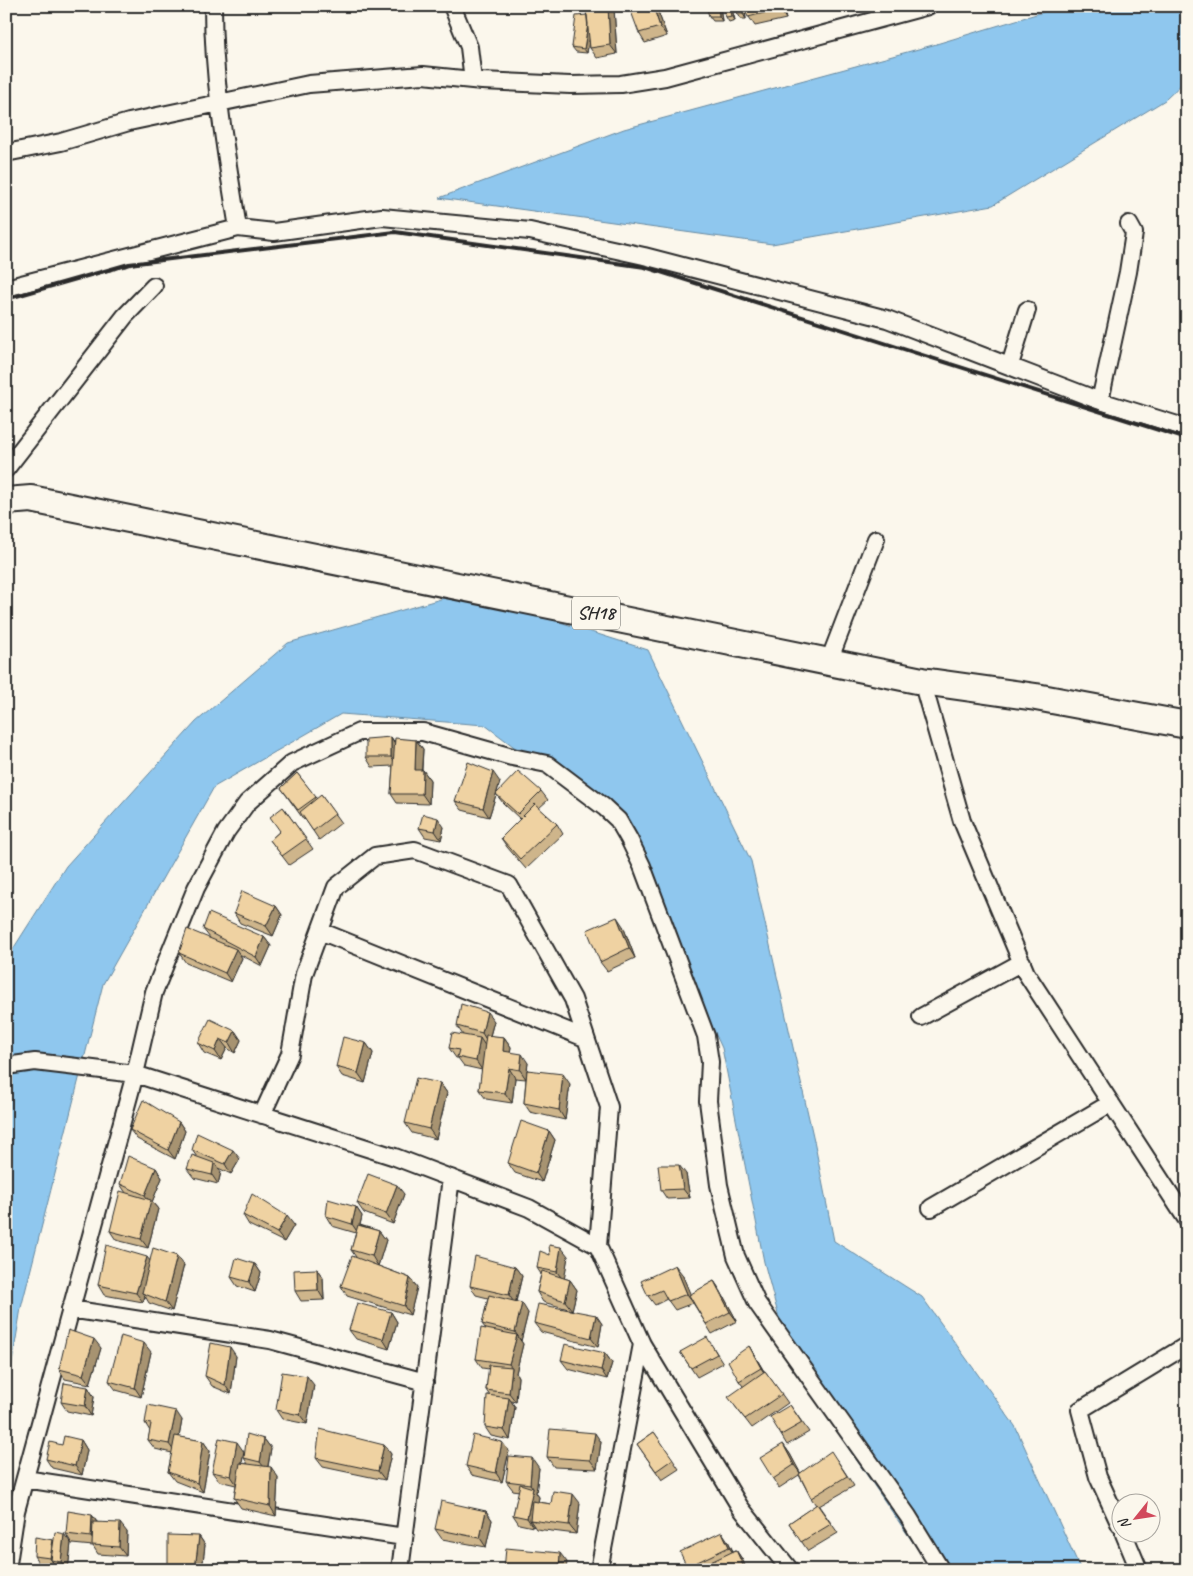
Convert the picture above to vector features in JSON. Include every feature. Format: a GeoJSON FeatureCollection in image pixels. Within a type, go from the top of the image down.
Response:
{"type":"FeatureCollection","features":[{"type":"Feature","properties":{"kind":"main road","name":"SH18"},"geometry":{"type":"LineString","coordinates":[[6,501],[31,499],[922,681],[1036,697],[1187,724]]}},
{"type":"Feature","properties":{"kind":"street"},"geometry":{"type":"LineString","coordinates":[[214,6],[213,41],[218,102],[238,228]]}},
{"type":"Feature","properties":{"kind":"street"},"geometry":{"type":"LineString","coordinates":[[452,6],[469,47],[473,80]]}},
{"type":"Feature","properties":{"kind":"street"},"geometry":{"type":"LineString","coordinates":[[6,153],[61,142],[129,122],[218,102],[318,83],[423,74],[473,80],[570,85],[621,84],[665,76],[928,6]]}},
{"type":"Feature","properties":{"kind":"street"},"geometry":{"type":"LineString","coordinates":[[6,288],[238,228],[274,232],[382,217],[530,231],[644,256],[888,319],[1100,400],[1187,428]]}},
{"type":"Feature","properties":{"kind":"street"},"geometry":{"type":"LineString","coordinates":[[1100,400],[1128,272],[1134,233],[1129,224]]}},
{"type":"Feature","properties":{"kind":"street"},"geometry":{"type":"LineString","coordinates":[[6,469],[125,316],[154,286]]}},
{"type":"Feature","properties":{"kind":"street"},"geometry":{"type":"LineString","coordinates":[[1010,365],[1027,310]]}},
{"type":"Feature","properties":{"kind":"street"},"geometry":{"type":"LineString","coordinates":[[829,661],[876,540]]}},
{"type":"Feature","properties":{"kind":"street"},"geometry":{"type":"LineString","coordinates":[[922,681],[962,821],[1026,973],[1187,1220]]}},
{"type":"Feature","properties":{"kind":"street"},"geometry":{"type":"LineString","coordinates":[[7,1570],[16,1511],[135,1074],[154,992],[196,888],[226,832],[247,803],[292,762],[359,732],[424,732],[512,757],[547,764],[618,820],[642,866],[706,1036],[710,1062],[708,1101],[719,1185],[736,1256],[757,1303],[908,1516],[941,1570]]}},
{"type":"Feature","properties":{"kind":"street"},"geometry":{"type":"LineString","coordinates":[[262,1115],[290,1054],[304,974],[336,887],[375,856],[415,850],[509,886],[572,999],[609,1107],[598,1246],[642,1344],[740,1507],[790,1570]]}},
{"type":"Feature","properties":{"kind":"street"},"geometry":{"type":"LineString","coordinates":[[320,931],[586,1038]]}},
{"type":"Feature","properties":{"kind":"street"},"geometry":{"type":"LineString","coordinates":[[921,1017],[1022,962]]}},
{"type":"Feature","properties":{"kind":"street"},"geometry":{"type":"LineString","coordinates":[[6,1066],[36,1062],[135,1074],[395,1157],[529,1208],[598,1246]]}},
{"type":"Feature","properties":{"kind":"street"},"geometry":{"type":"LineString","coordinates":[[931,1208],[1111,1103]]}},
{"type":"Feature","properties":{"kind":"street"},"geometry":{"type":"LineString","coordinates":[[400,1570],[451,1178]]}},
{"type":"Feature","properties":{"kind":"street"},"geometry":{"type":"LineString","coordinates":[[70,1309],[270,1340],[425,1382]]}},
{"type":"Feature","properties":{"kind":"street"},"geometry":{"type":"LineString","coordinates":[[599,1570],[642,1344]]}},
{"type":"Feature","properties":{"kind":"street"},"geometry":{"type":"LineString","coordinates":[[1110,1504],[1098,1477],[1080,1410],[1187,1345]]}},
{"type":"Feature","properties":{"kind":"street"},"geometry":{"type":"LineString","coordinates":[[25,1479],[404,1537]]}},
{"type":"Feature","properties":{"kind":"street"},"geometry":{"type":"LineString","coordinates":[[1128,1544],[1139,1570]]}},
{"type":"Feature","properties":{"kind":"water"},"geometry":{"type":"Polygon","coordinates":[[[1063,6],[1187,6],[1187,79],[1165,100],[993,205],[772,244],[439,198],[624,129],[933,45],[1063,6]]]}},
{"type":"Feature","properties":{"kind":"water"},"geometry":{"type":"Polygon","coordinates":[[[465,592],[648,650],[751,861],[815,1145],[834,1241],[922,1297],[1015,1426],[1081,1570],[932,1570],[792,1366],[764,1262],[722,1048],[618,825],[485,725],[341,714],[214,787],[103,984],[21,1308],[6,1400],[6,960],[66,866],[196,722],[288,643],[465,592]]]}},
{"type":"Feature","properties":{"kind":"building"},"geometry":{"type":"Polygon","coordinates":[[[592,6],[608,6],[610,45],[590,48],[586,9],[592,6]]]}},
{"type":"Feature","properties":{"kind":"building"},"geometry":{"type":"Polygon","coordinates":[[[629,6],[653,6],[660,27],[639,33],[629,6]]]}},
{"type":"Feature","properties":{"kind":"building"},"geometry":{"type":"Polygon","coordinates":[[[706,6],[718,6],[719,16],[709,16],[706,6]]]}},
{"type":"Feature","properties":{"kind":"building"},"geometry":{"type":"Polygon","coordinates":[[[721,6],[729,6],[732,16],[726,17],[721,6]]]}},
{"type":"Feature","properties":{"kind":"building"},"geometry":{"type":"Polygon","coordinates":[[[735,6],[742,6],[743,14],[738,14],[735,6]]]}},
{"type":"Feature","properties":{"kind":"building"},"geometry":{"type":"Polygon","coordinates":[[[743,6],[779,6],[780,9],[748,17],[743,6]]]}},
{"type":"Feature","properties":{"kind":"building"},"geometry":{"type":"Polygon","coordinates":[[[587,15],[588,24],[584,49],[572,47],[576,16],[587,15]]]}},
{"type":"Feature","properties":{"kind":"building"},"geometry":{"type":"Polygon","coordinates":[[[391,737],[391,757],[366,757],[366,739],[391,737]]]}},
{"type":"Feature","properties":{"kind":"building"},"geometry":{"type":"Polygon","coordinates":[[[395,738],[416,740],[415,770],[423,770],[422,794],[391,794],[395,738]]]}},
{"type":"Feature","properties":{"kind":"building"},"geometry":{"type":"Polygon","coordinates":[[[468,762],[493,772],[483,808],[455,801],[468,762]]]}},
{"type":"Feature","properties":{"kind":"building"},"geometry":{"type":"Polygon","coordinates":[[[518,771],[541,791],[518,814],[496,794],[518,771]]]}},
{"type":"Feature","properties":{"kind":"building"},"geometry":{"type":"Polygon","coordinates":[[[297,773],[316,797],[298,810],[281,788],[297,773]]]}},
{"type":"Feature","properties":{"kind":"building"},"geometry":{"type":"Polygon","coordinates":[[[321,795],[335,814],[313,831],[300,812],[321,795]]]}},
{"type":"Feature","properties":{"kind":"building"},"geometry":{"type":"Polygon","coordinates":[[[535,804],[557,824],[520,859],[501,838],[535,804]]]}},
{"type":"Feature","properties":{"kind":"building"},"geometry":{"type":"Polygon","coordinates":[[[283,807],[306,839],[282,856],[270,840],[280,831],[270,817],[283,807]]]}},
{"type":"Feature","properties":{"kind":"building"},"geometry":{"type":"Polygon","coordinates":[[[423,814],[438,818],[435,831],[419,828],[423,814]]]}},
{"type":"Feature","properties":{"kind":"building"},"geometry":{"type":"Polygon","coordinates":[[[242,891],[276,906],[266,926],[234,913],[242,891]]]}},
{"type":"Feature","properties":{"kind":"building"},"geometry":{"type":"Polygon","coordinates":[[[209,913],[264,937],[256,957],[203,929],[209,913]]]}},
{"type":"Feature","properties":{"kind":"building"},"geometry":{"type":"Polygon","coordinates":[[[617,917],[629,948],[600,962],[587,930],[617,917]]]}},
{"type":"Feature","properties":{"kind":"building"},"geometry":{"type":"Polygon","coordinates":[[[187,929],[236,949],[225,973],[179,953],[187,929]]]}},
{"type":"Feature","properties":{"kind":"building"},"geometry":{"type":"Polygon","coordinates":[[[461,1004],[487,1012],[482,1033],[457,1026],[461,1004]]]}},
{"type":"Feature","properties":{"kind":"building"},"geometry":{"type":"Polygon","coordinates":[[[210,1019],[235,1031],[229,1043],[220,1039],[215,1051],[198,1043],[210,1019]]]}},
{"type":"Feature","properties":{"kind":"building"},"geometry":{"type":"Polygon","coordinates":[[[452,1033],[480,1038],[476,1061],[457,1057],[459,1050],[449,1048],[452,1033]]]}},
{"type":"Feature","properties":{"kind":"building"},"geometry":{"type":"Polygon","coordinates":[[[486,1035],[504,1037],[503,1051],[522,1054],[520,1070],[509,1068],[505,1093],[479,1090],[486,1035]]]}},
{"type":"Feature","properties":{"kind":"building"},"geometry":{"type":"Polygon","coordinates":[[[343,1037],[366,1043],[358,1073],[336,1067],[343,1037]]]}},
{"type":"Feature","properties":{"kind":"building"},"geometry":{"type":"Polygon","coordinates":[[[527,1070],[563,1074],[559,1110],[524,1103],[527,1070]]]}},
{"type":"Feature","properties":{"kind":"building"},"geometry":{"type":"Polygon","coordinates":[[[416,1078],[440,1083],[429,1129],[405,1123],[416,1078]]]}},
{"type":"Feature","properties":{"kind":"building"},"geometry":{"type":"Polygon","coordinates":[[[143,1100],[179,1122],[168,1150],[130,1130],[143,1100]]]}},
{"type":"Feature","properties":{"kind":"building"},"geometry":{"type":"Polygon","coordinates":[[[521,1121],[549,1131],[536,1173],[508,1163],[521,1121]]]}},
{"type":"Feature","properties":{"kind":"building"},"geometry":{"type":"Polygon","coordinates":[[[197,1133],[233,1150],[225,1164],[192,1150],[197,1133]]]}},
{"type":"Feature","properties":{"kind":"building"},"geometry":{"type":"Polygon","coordinates":[[[192,1155],[214,1163],[212,1175],[187,1169],[192,1155]]]}},
{"type":"Feature","properties":{"kind":"building"},"geometry":{"type":"Polygon","coordinates":[[[128,1156],[156,1168],[145,1195],[120,1184],[128,1156]]]}},
{"type":"Feature","properties":{"kind":"building"},"geometry":{"type":"Polygon","coordinates":[[[658,1165],[679,1165],[683,1189],[661,1190],[658,1165]]]}},
{"type":"Feature","properties":{"kind":"building"},"geometry":{"type":"Polygon","coordinates":[[[368,1174],[397,1185],[386,1214],[357,1203],[368,1174]]]}},
{"type":"Feature","properties":{"kind":"building"},"geometry":{"type":"Polygon","coordinates":[[[120,1191],[151,1200],[141,1239],[110,1231],[120,1191]]]}},
{"type":"Feature","properties":{"kind":"building"},"geometry":{"type":"Polygon","coordinates":[[[252,1194],[287,1216],[277,1233],[243,1215],[252,1194]]]}},
{"type":"Feature","properties":{"kind":"building"},"geometry":{"type":"Polygon","coordinates":[[[328,1199],[356,1207],[352,1224],[326,1216],[328,1199]]]}},
{"type":"Feature","properties":{"kind":"building"},"geometry":{"type":"Polygon","coordinates":[[[358,1225],[379,1231],[372,1256],[351,1250],[358,1225]]]}},
{"type":"Feature","properties":{"kind":"building"},"geometry":{"type":"Polygon","coordinates":[[[106,1245],[147,1257],[136,1293],[98,1285],[106,1245]]]}},
{"type":"Feature","properties":{"kind":"building"},"geometry":{"type":"Polygon","coordinates":[[[549,1245],[561,1247],[557,1272],[537,1268],[540,1251],[550,1255],[549,1245]]]}},
{"type":"Feature","properties":{"kind":"building"},"geometry":{"type":"Polygon","coordinates":[[[153,1248],[177,1256],[165,1302],[142,1293],[153,1248]]]}},
{"type":"Feature","properties":{"kind":"building"},"geometry":{"type":"Polygon","coordinates":[[[352,1256],[410,1278],[404,1306],[341,1286],[352,1256]]]}},
{"type":"Feature","properties":{"kind":"building"},"geometry":{"type":"Polygon","coordinates":[[[475,1256],[515,1267],[509,1295],[470,1286],[475,1256]]]}},
{"type":"Feature","properties":{"kind":"building"},"geometry":{"type":"Polygon","coordinates":[[[236,1258],[255,1264],[249,1282],[231,1277],[236,1258]]]}},
{"type":"Feature","properties":{"kind":"building"},"geometry":{"type":"Polygon","coordinates":[[[675,1265],[687,1294],[668,1301],[662,1290],[648,1296],[641,1281],[675,1265]]]}},
{"type":"Feature","properties":{"kind":"building"},"geometry":{"type":"Polygon","coordinates":[[[317,1269],[318,1290],[295,1291],[294,1270],[317,1269]]]}},
{"type":"Feature","properties":{"kind":"building"},"geometry":{"type":"Polygon","coordinates":[[[542,1271],[570,1280],[565,1301],[537,1292],[542,1271]]]}},
{"type":"Feature","properties":{"kind":"building"},"geometry":{"type":"Polygon","coordinates":[[[714,1281],[730,1312],[706,1324],[689,1295],[714,1281]]]}},
{"type":"Feature","properties":{"kind":"building"},"geometry":{"type":"Polygon","coordinates":[[[489,1295],[522,1303],[515,1332],[482,1324],[489,1295]]]}},
{"type":"Feature","properties":{"kind":"building"},"geometry":{"type":"Polygon","coordinates":[[[357,1303],[391,1312],[383,1339],[349,1330],[357,1303]]]}},
{"type":"Feature","properties":{"kind":"building"},"geometry":{"type":"Polygon","coordinates":[[[538,1304],[596,1315],[591,1338],[534,1323],[538,1304]]]}},
{"type":"Feature","properties":{"kind":"building"},"geometry":{"type":"Polygon","coordinates":[[[481,1328],[517,1335],[509,1364],[476,1359],[481,1328]]]}},
{"type":"Feature","properties":{"kind":"building"},"geometry":{"type":"Polygon","coordinates":[[[68,1330],[94,1339],[83,1375],[59,1369],[68,1330]]]}},
{"type":"Feature","properties":{"kind":"building"},"geometry":{"type":"Polygon","coordinates":[[[121,1336],[144,1343],[135,1388],[109,1381],[121,1336]]]}},
{"type":"Feature","properties":{"kind":"building"},"geometry":{"type":"Polygon","coordinates":[[[707,1337],[717,1354],[691,1368],[680,1352],[707,1337]]]}},
{"type":"Feature","properties":{"kind":"building"},"geometry":{"type":"Polygon","coordinates":[[[211,1343],[230,1347],[225,1385],[205,1376],[211,1343]]]}},
{"type":"Feature","properties":{"kind":"building"},"geometry":{"type":"Polygon","coordinates":[[[565,1344],[605,1353],[601,1370],[561,1360],[565,1344]]]}},
{"type":"Feature","properties":{"kind":"building"},"geometry":{"type":"Polygon","coordinates":[[[749,1346],[761,1368],[739,1381],[728,1361],[749,1346]]]}},
{"type":"Feature","properties":{"kind":"building"},"geometry":{"type":"Polygon","coordinates":[[[489,1365],[512,1367],[509,1393],[486,1390],[489,1365]]]}},
{"type":"Feature","properties":{"kind":"building"},"geometry":{"type":"Polygon","coordinates":[[[765,1371],[782,1394],[745,1419],[728,1397],[765,1371]]]}},
{"type":"Feature","properties":{"kind":"building"},"geometry":{"type":"Polygon","coordinates":[[[282,1372],[307,1376],[300,1415],[276,1410],[282,1372]]]}},
{"type":"Feature","properties":{"kind":"building"},"geometry":{"type":"Polygon","coordinates":[[[64,1383],[88,1387],[85,1406],[61,1402],[64,1383]]]}},
{"type":"Feature","properties":{"kind":"building"},"geometry":{"type":"Polygon","coordinates":[[[487,1395],[509,1398],[504,1430],[485,1427],[487,1395]]]}},
{"type":"Feature","properties":{"kind":"building"},"geometry":{"type":"Polygon","coordinates":[[[148,1405],[176,1411],[169,1444],[148,1440],[151,1424],[145,1423],[148,1405]]]}},
{"type":"Feature","properties":{"kind":"building"},"geometry":{"type":"Polygon","coordinates":[[[790,1405],[802,1423],[781,1435],[770,1417],[790,1405]]]}},
{"type":"Feature","properties":{"kind":"building"},"geometry":{"type":"Polygon","coordinates":[[[320,1429],[384,1445],[378,1471],[316,1458],[320,1429]]]}},
{"type":"Feature","properties":{"kind":"building"},"geometry":{"type":"Polygon","coordinates":[[[550,1429],[595,1433],[590,1460],[547,1457],[550,1429]]]}},
{"type":"Feature","properties":{"kind":"building"},"geometry":{"type":"Polygon","coordinates":[[[654,1432],[673,1459],[656,1471],[637,1444],[654,1432]]]}},
{"type":"Feature","properties":{"kind":"building"},"geometry":{"type":"Polygon","coordinates":[[[247,1434],[264,1439],[260,1462],[244,1458],[247,1434]]]}},
{"type":"Feature","properties":{"kind":"building"},"geometry":{"type":"Polygon","coordinates":[[[473,1435],[502,1442],[496,1473],[466,1466],[473,1435]]]}},
{"type":"Feature","properties":{"kind":"building"},"geometry":{"type":"Polygon","coordinates":[[[64,1436],[81,1440],[75,1466],[46,1459],[50,1442],[62,1445],[64,1436]]]}},
{"type":"Feature","properties":{"kind":"building"},"geometry":{"type":"Polygon","coordinates":[[[175,1436],[203,1441],[197,1483],[168,1472],[175,1436]]]}},
{"type":"Feature","properties":{"kind":"building"},"geometry":{"type":"Polygon","coordinates":[[[219,1438],[237,1442],[231,1476],[212,1472],[219,1438]]]}},
{"type":"Feature","properties":{"kind":"building"},"geometry":{"type":"Polygon","coordinates":[[[783,1444],[794,1465],[773,1479],[760,1458],[783,1444]]]}},
{"type":"Feature","properties":{"kind":"building"},"geometry":{"type":"Polygon","coordinates":[[[831,1451],[847,1476],[811,1498],[799,1474],[831,1451]]]}},
{"type":"Feature","properties":{"kind":"building"},"geometry":{"type":"Polygon","coordinates":[[[509,1456],[532,1458],[530,1484],[506,1481],[509,1456]]]}},
{"type":"Feature","properties":{"kind":"building"},"geometry":{"type":"Polygon","coordinates":[[[240,1463],[271,1467],[270,1506],[234,1498],[240,1463]]]}},
{"type":"Feature","properties":{"kind":"building"},"geometry":{"type":"Polygon","coordinates":[[[520,1484],[533,1488],[527,1518],[513,1515],[520,1484]]]}},
{"type":"Feature","properties":{"kind":"building"},"geometry":{"type":"Polygon","coordinates":[[[553,1491],[573,1494],[569,1525],[530,1520],[532,1501],[551,1504],[553,1491]]]}},
{"type":"Feature","properties":{"kind":"building"},"geometry":{"type":"Polygon","coordinates":[[[441,1501],[486,1511],[480,1538],[435,1529],[441,1501]]]}},
{"type":"Feature","properties":{"kind":"building"},"geometry":{"type":"Polygon","coordinates":[[[817,1504],[831,1524],[801,1542],[789,1523],[817,1504]]]}},
{"type":"Feature","properties":{"kind":"building"},"geometry":{"type":"Polygon","coordinates":[[[68,1511],[92,1515],[91,1537],[66,1534],[68,1511]]]}},
{"type":"Feature","properties":{"kind":"building"},"geometry":{"type":"Polygon","coordinates":[[[93,1522],[120,1523],[119,1547],[92,1545],[93,1522]]]}},
{"type":"Feature","properties":{"kind":"building"},"geometry":{"type":"Polygon","coordinates":[[[55,1532],[64,1534],[61,1562],[51,1560],[55,1532]]]}},
{"type":"Feature","properties":{"kind":"building"},"geometry":{"type":"Polygon","coordinates":[[[722,1532],[729,1547],[687,1567],[680,1552],[722,1532]]]}},
{"type":"Feature","properties":{"kind":"building"},"geometry":{"type":"Polygon","coordinates":[[[168,1535],[199,1536],[195,1569],[168,1565],[168,1535]]]}},
{"type":"Feature","properties":{"kind":"building"},"geometry":{"type":"Polygon","coordinates":[[[35,1537],[53,1540],[50,1558],[34,1556],[35,1537]]]}},
{"type":"Feature","properties":{"kind":"building"},"geometry":{"type":"Polygon","coordinates":[[[506,1548],[560,1553],[559,1570],[504,1570],[506,1548]]]}},
{"type":"Feature","properties":{"kind":"building"},"geometry":{"type":"Polygon","coordinates":[[[736,1550],[745,1570],[696,1569],[736,1550]]]}},
{"type":"Feature","properties":{"kind":"railway"},"geometry":{"type":"LineString","coordinates":[[6,299],[129,264],[395,232],[645,267],[1187,439]]}}]}
